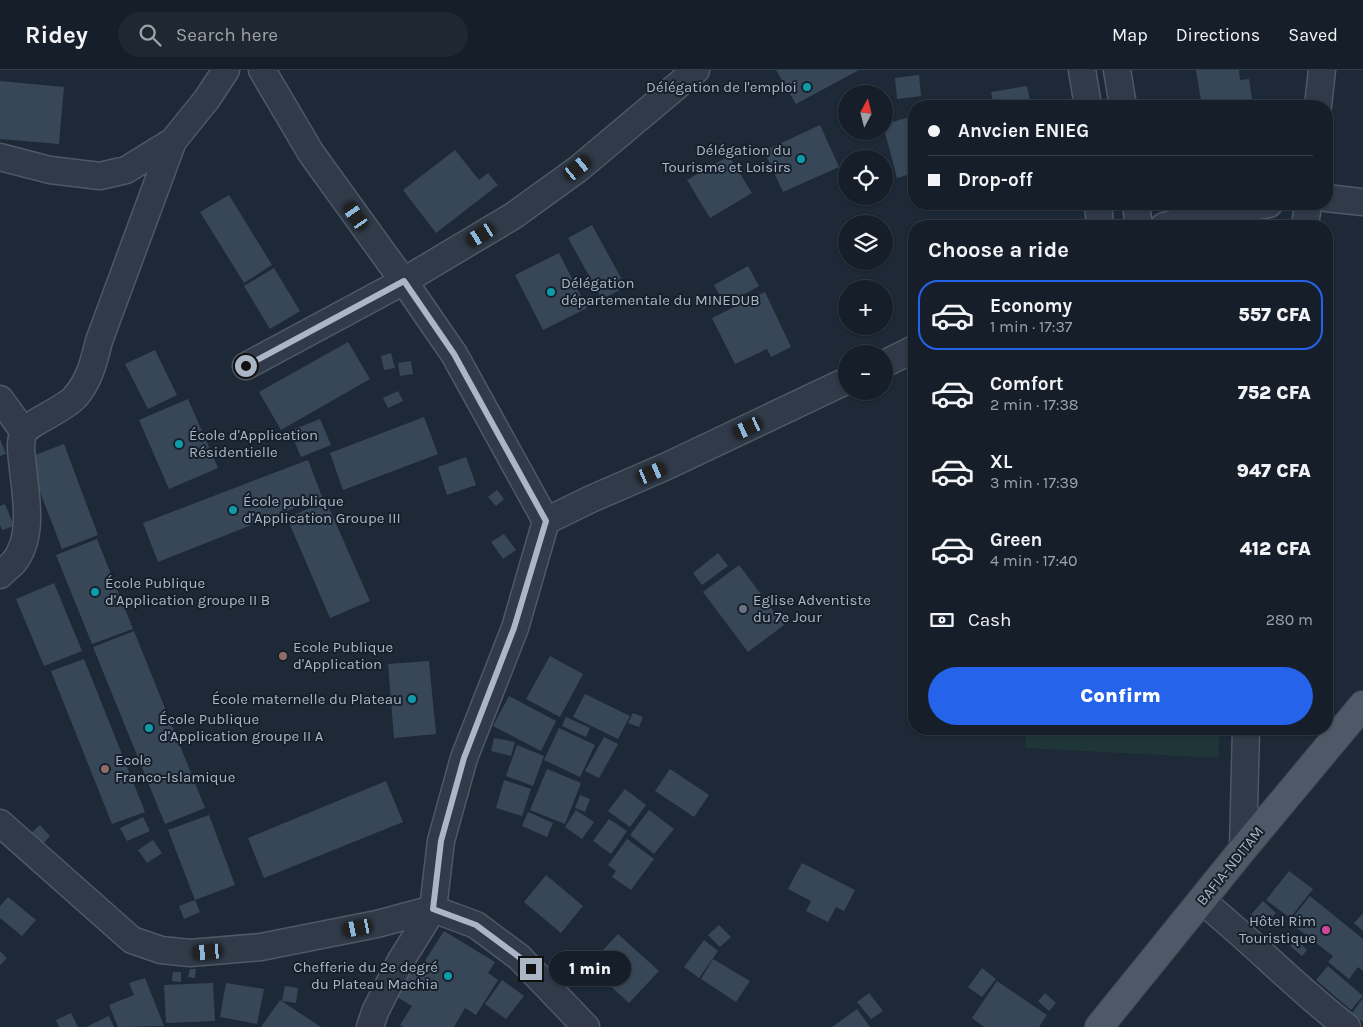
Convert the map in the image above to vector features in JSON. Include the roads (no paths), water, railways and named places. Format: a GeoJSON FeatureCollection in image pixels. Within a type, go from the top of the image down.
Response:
{"type":"FeatureCollection","features":[{"type":"Feature","properties":{"kind":"main road","name":"BAFIA-NDITAM"},"geometry":{"type":"LineString","coordinates":[[1099,1027],[1363,705]]}},
{"type":"Feature","properties":{"kind":"street"},"geometry":{"type":"LineString","coordinates":[[0,574],[14,562],[22,550],[26,534],[27,515],[20,443],[24,432],[43,418],[59,411],[75,398],[84,385],[92,369],[99,341],[174,141],[207,99],[226,70]]}},
{"type":"Feature","properties":{"kind":"street"},"geometry":{"type":"LineString","coordinates":[[262,70],[311,153],[404,281],[454,354],[546,521],[514,628],[464,758],[441,841],[433,909],[400,962],[375,1012],[370,1027]]}},
{"type":"Feature","properties":{"kind":"street"},"geometry":{"type":"LineString","coordinates":[[246,366],[404,281],[513,216],[578,168],[696,70]]}},
{"type":"Feature","properties":{"kind":"street"},"geometry":{"type":"LineString","coordinates":[[1082,70],[1087,100]]}},
{"type":"Feature","properties":{"kind":"street"},"geometry":{"type":"LineString","coordinates":[[1117,70],[1122,100]]}},
{"type":"Feature","properties":{"kind":"street"},"geometry":{"type":"LineString","coordinates":[[1319,100],[1322,70]]}},
{"type":"Feature","properties":{"kind":"street"},"geometry":{"type":"LineString","coordinates":[[0,156],[50,170],[100,176],[126,170],[174,141]]}},
{"type":"Feature","properties":{"kind":"street"},"geometry":{"type":"LineString","coordinates":[[1333,199],[1363,202]]}},
{"type":"Feature","properties":{"kind":"street"},"geometry":{"type":"LineString","coordinates":[[1210,220],[1247,210]]}},
{"type":"Feature","properties":{"kind":"street"},"geometry":{"type":"LineString","coordinates":[[893,360],[908,353]]}},
{"type":"Feature","properties":{"kind":"street"},"geometry":{"type":"LineString","coordinates":[[546,521],[838,385]]}},
{"type":"Feature","properties":{"kind":"street"},"geometry":{"type":"LineString","coordinates":[[0,399],[24,432]]}},
{"type":"Feature","properties":{"kind":"street"},"geometry":{"type":"LineString","coordinates":[[1243,849],[1246,735]]}},
{"type":"Feature","properties":{"kind":"street"},"geometry":{"type":"LineString","coordinates":[[0,823],[132,940],[161,950],[190,953],[261,947],[377,924],[433,909],[476,925],[519,957],[586,1027]]}},
{"type":"Feature","properties":{"kind":"street"},"geometry":{"type":"LineString","coordinates":[[1202,901],[1262,951],[1318,1005],[1347,1027]]}},
{"type":"Feature","properties":{"kind":"place","name":"Délégation de l'emploi"},"geometry":{"type":"Point","coordinates":[807,87]}},
{"type":"Feature","properties":{"kind":"place","name":"Délégation du Tourisme et Loisirs"},"geometry":{"type":"Point","coordinates":[801,159]}},
{"type":"Feature","properties":{"kind":"place","name":"Délégation départementale du MINEDUB"},"geometry":{"type":"Point","coordinates":[551,292]}},
{"type":"Feature","properties":{"kind":"place","name":"École d'Application Résidentielle"},"geometry":{"type":"Point","coordinates":[179,444]}},
{"type":"Feature","properties":{"kind":"place","name":"École publique d'Application Groupe III"},"geometry":{"type":"Point","coordinates":[233,510]}},
{"type":"Feature","properties":{"kind":"place","name":"École Publique d'Application groupe II B"},"geometry":{"type":"Point","coordinates":[95,592]}},
{"type":"Feature","properties":{"kind":"place","name":"Eglise Adventiste du 7e Jour"},"geometry":{"type":"Point","coordinates":[743,609]}},
{"type":"Feature","properties":{"kind":"place","name":"Ecole Publique d'Application"},"geometry":{"type":"Point","coordinates":[283,656]}},
{"type":"Feature","properties":{"kind":"place","name":"École maternelle du Plateau"},"geometry":{"type":"Point","coordinates":[412,699]}},
{"type":"Feature","properties":{"kind":"place","name":"École Publique d'Application groupe II A"},"geometry":{"type":"Point","coordinates":[149,728]}},
{"type":"Feature","properties":{"kind":"place","name":"Ecole Franco-Islamique"},"geometry":{"type":"Point","coordinates":[105,769]}},
{"type":"Feature","properties":{"kind":"place","name":"Hôtel Rim Touristique"},"geometry":{"type":"Point","coordinates":[1326,930]}},
{"type":"Feature","properties":{"kind":"place","name":"Chefferie du 2e degré du Plateau Machia"},"geometry":{"type":"Point","coordinates":[448,976]}}]}
